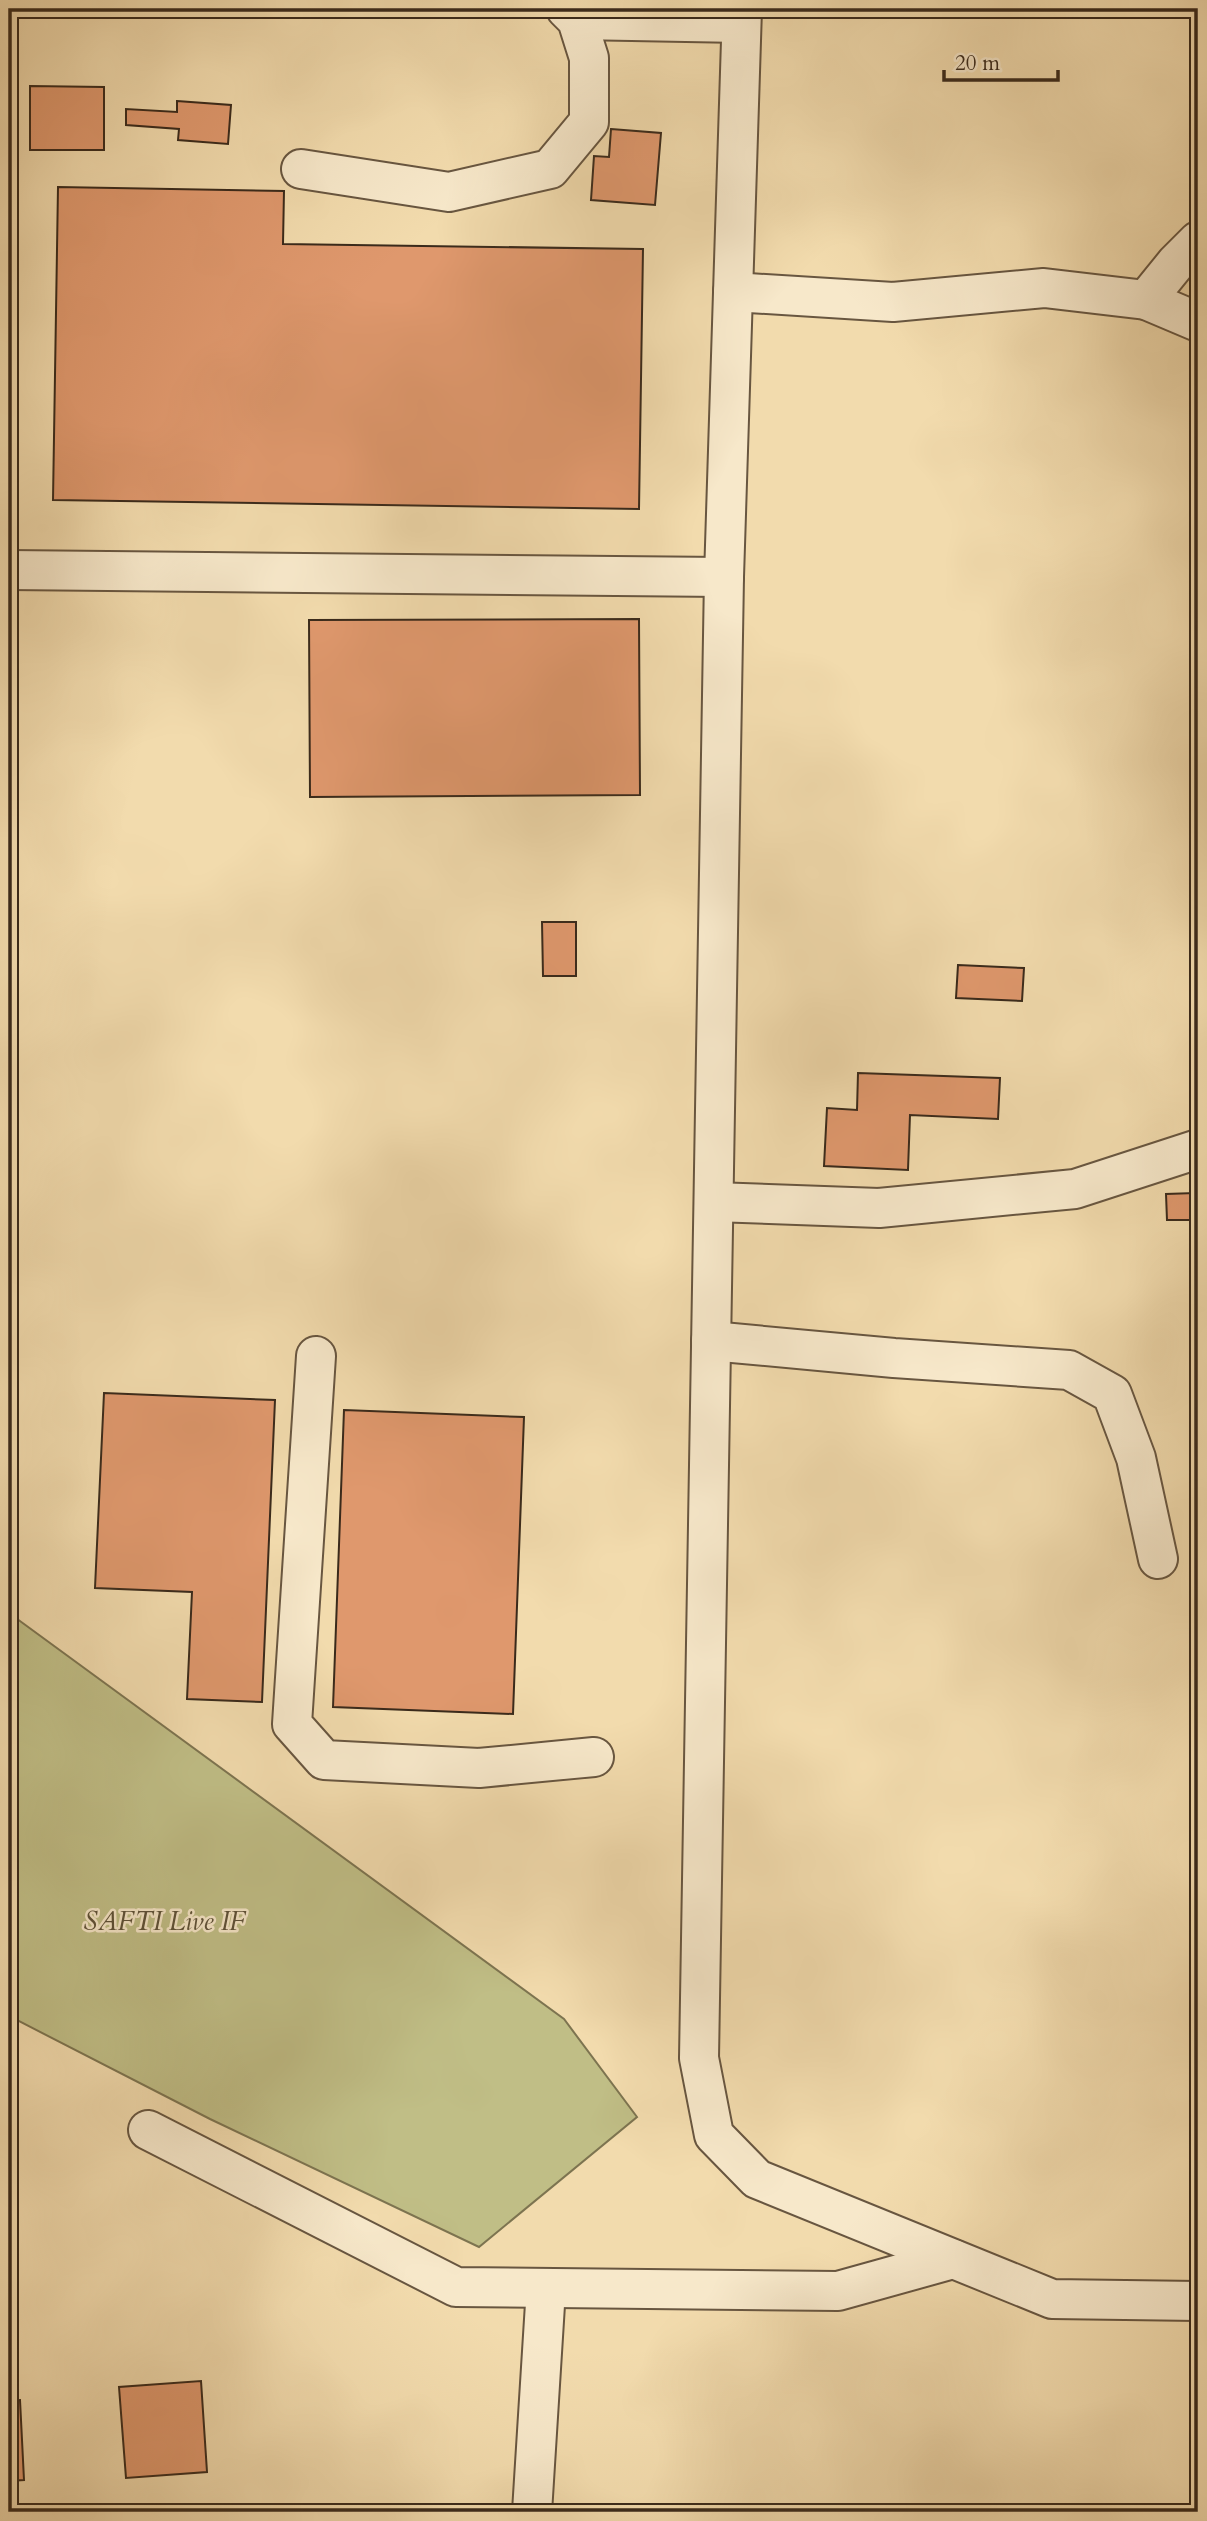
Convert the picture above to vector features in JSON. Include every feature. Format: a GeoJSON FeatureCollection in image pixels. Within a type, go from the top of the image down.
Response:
{"type":"FeatureCollection","features":[{"type":"Feature","properties":{"kind":"lane"},"geometry":{"type":"LineString","coordinates":[[301,169],[449,192],[551,169],[589,122],[589,58],[572,14],[741,16],[724,577],[699,2058],[714,2135],[757,2179],[1052,2299],[1198,2301]]}},
{"type":"Feature","properties":{"kind":"lane"},"geometry":{"type":"LineString","coordinates":[[1146,300],[1198,241]]}},
{"type":"Feature","properties":{"kind":"lane"},"geometry":{"type":"LineString","coordinates":[[733,292],[893,302],[1044,288],[1146,300],[1198,322]]}},
{"type":"Feature","properties":{"kind":"lane"},"geometry":{"type":"LineString","coordinates":[[9,570],[724,577]]}},
{"type":"Feature","properties":{"kind":"lane"},"geometry":{"type":"LineString","coordinates":[[714,1202],[879,1208],[1075,1189],[1198,1149]]}},
{"type":"Feature","properties":{"kind":"lane"},"geometry":{"type":"LineString","coordinates":[[711,1341],[894,1358],[1069,1370],[1112,1394],[1136,1458],[1158,1559]]}},
{"type":"Feature","properties":{"kind":"lane"},"geometry":{"type":"LineString","coordinates":[[316,1356],[292,1724],[324,1760],[479,1768],[594,1757]]}},
{"type":"Feature","properties":{"kind":"lane"},"geometry":{"type":"LineString","coordinates":[[148,2130],[456,2287],[838,2291],[953,2259]]}},
{"type":"Feature","properties":{"kind":"lane"},"geometry":{"type":"LineString","coordinates":[[532,2512],[546,2288]]}},
{"type":"Feature","properties":{"kind":"green space","name":"SAFTI Live IF"},"geometry":{"type":"Polygon","coordinates":[[[9,1613],[564,2019],[637,2117],[479,2247],[210,2119],[9,2016],[9,1613]]]}},
{"type":"Feature","properties":{"kind":"building"},"geometry":{"type":"Polygon","coordinates":[[[30,86],[104,87],[104,150],[30,150],[30,86]]]}},
{"type":"Feature","properties":{"kind":"building"},"geometry":{"type":"Polygon","coordinates":[[[177,101],[231,105],[228,144],[178,140],[179,129],[126,125],[126,109],[177,112],[177,101]]]}},
{"type":"Feature","properties":{"kind":"building"},"geometry":{"type":"Polygon","coordinates":[[[611,129],[661,133],[655,205],[591,200],[594,156],[609,157],[611,129]]]}},
{"type":"Feature","properties":{"kind":"building"},"geometry":{"type":"Polygon","coordinates":[[[58,187],[284,191],[283,244],[643,249],[639,509],[53,500],[58,187]]]}},
{"type":"Feature","properties":{"kind":"building"},"geometry":{"type":"Polygon","coordinates":[[[639,619],[640,795],[310,797],[309,620],[639,619]]]}},
{"type":"Feature","properties":{"kind":"building"},"geometry":{"type":"Polygon","coordinates":[[[542,922],[576,922],[576,976],[543,976],[542,922]]]}},
{"type":"Feature","properties":{"kind":"building"},"geometry":{"type":"Polygon","coordinates":[[[958,965],[1024,968],[1022,1001],[956,998],[958,965]]]}},
{"type":"Feature","properties":{"kind":"building"},"geometry":{"type":"Polygon","coordinates":[[[858,1073],[1000,1078],[998,1119],[910,1115],[908,1170],[824,1166],[827,1108],[857,1110],[858,1073]]]}},
{"type":"Feature","properties":{"kind":"building"},"geometry":{"type":"Polygon","coordinates":[[[1195,1193],[1195,1220],[1167,1220],[1166,1194],[1195,1193]]]}},
{"type":"Feature","properties":{"kind":"building"},"geometry":{"type":"Polygon","coordinates":[[[104,1393],[275,1400],[262,1702],[187,1699],[192,1592],[95,1588],[104,1393]]]}},
{"type":"Feature","properties":{"kind":"building"},"geometry":{"type":"Polygon","coordinates":[[[344,1410],[524,1417],[513,1714],[333,1707],[344,1410]]]}},
{"type":"Feature","properties":{"kind":"building"},"geometry":{"type":"Polygon","coordinates":[[[201,2381],[207,2472],[126,2478],[119,2387],[201,2381]]]}},
{"type":"Feature","properties":{"kind":"building"},"geometry":{"type":"Polygon","coordinates":[[[20,2400],[24,2480],[9,2481],[9,2401],[20,2400]]]}}]}
